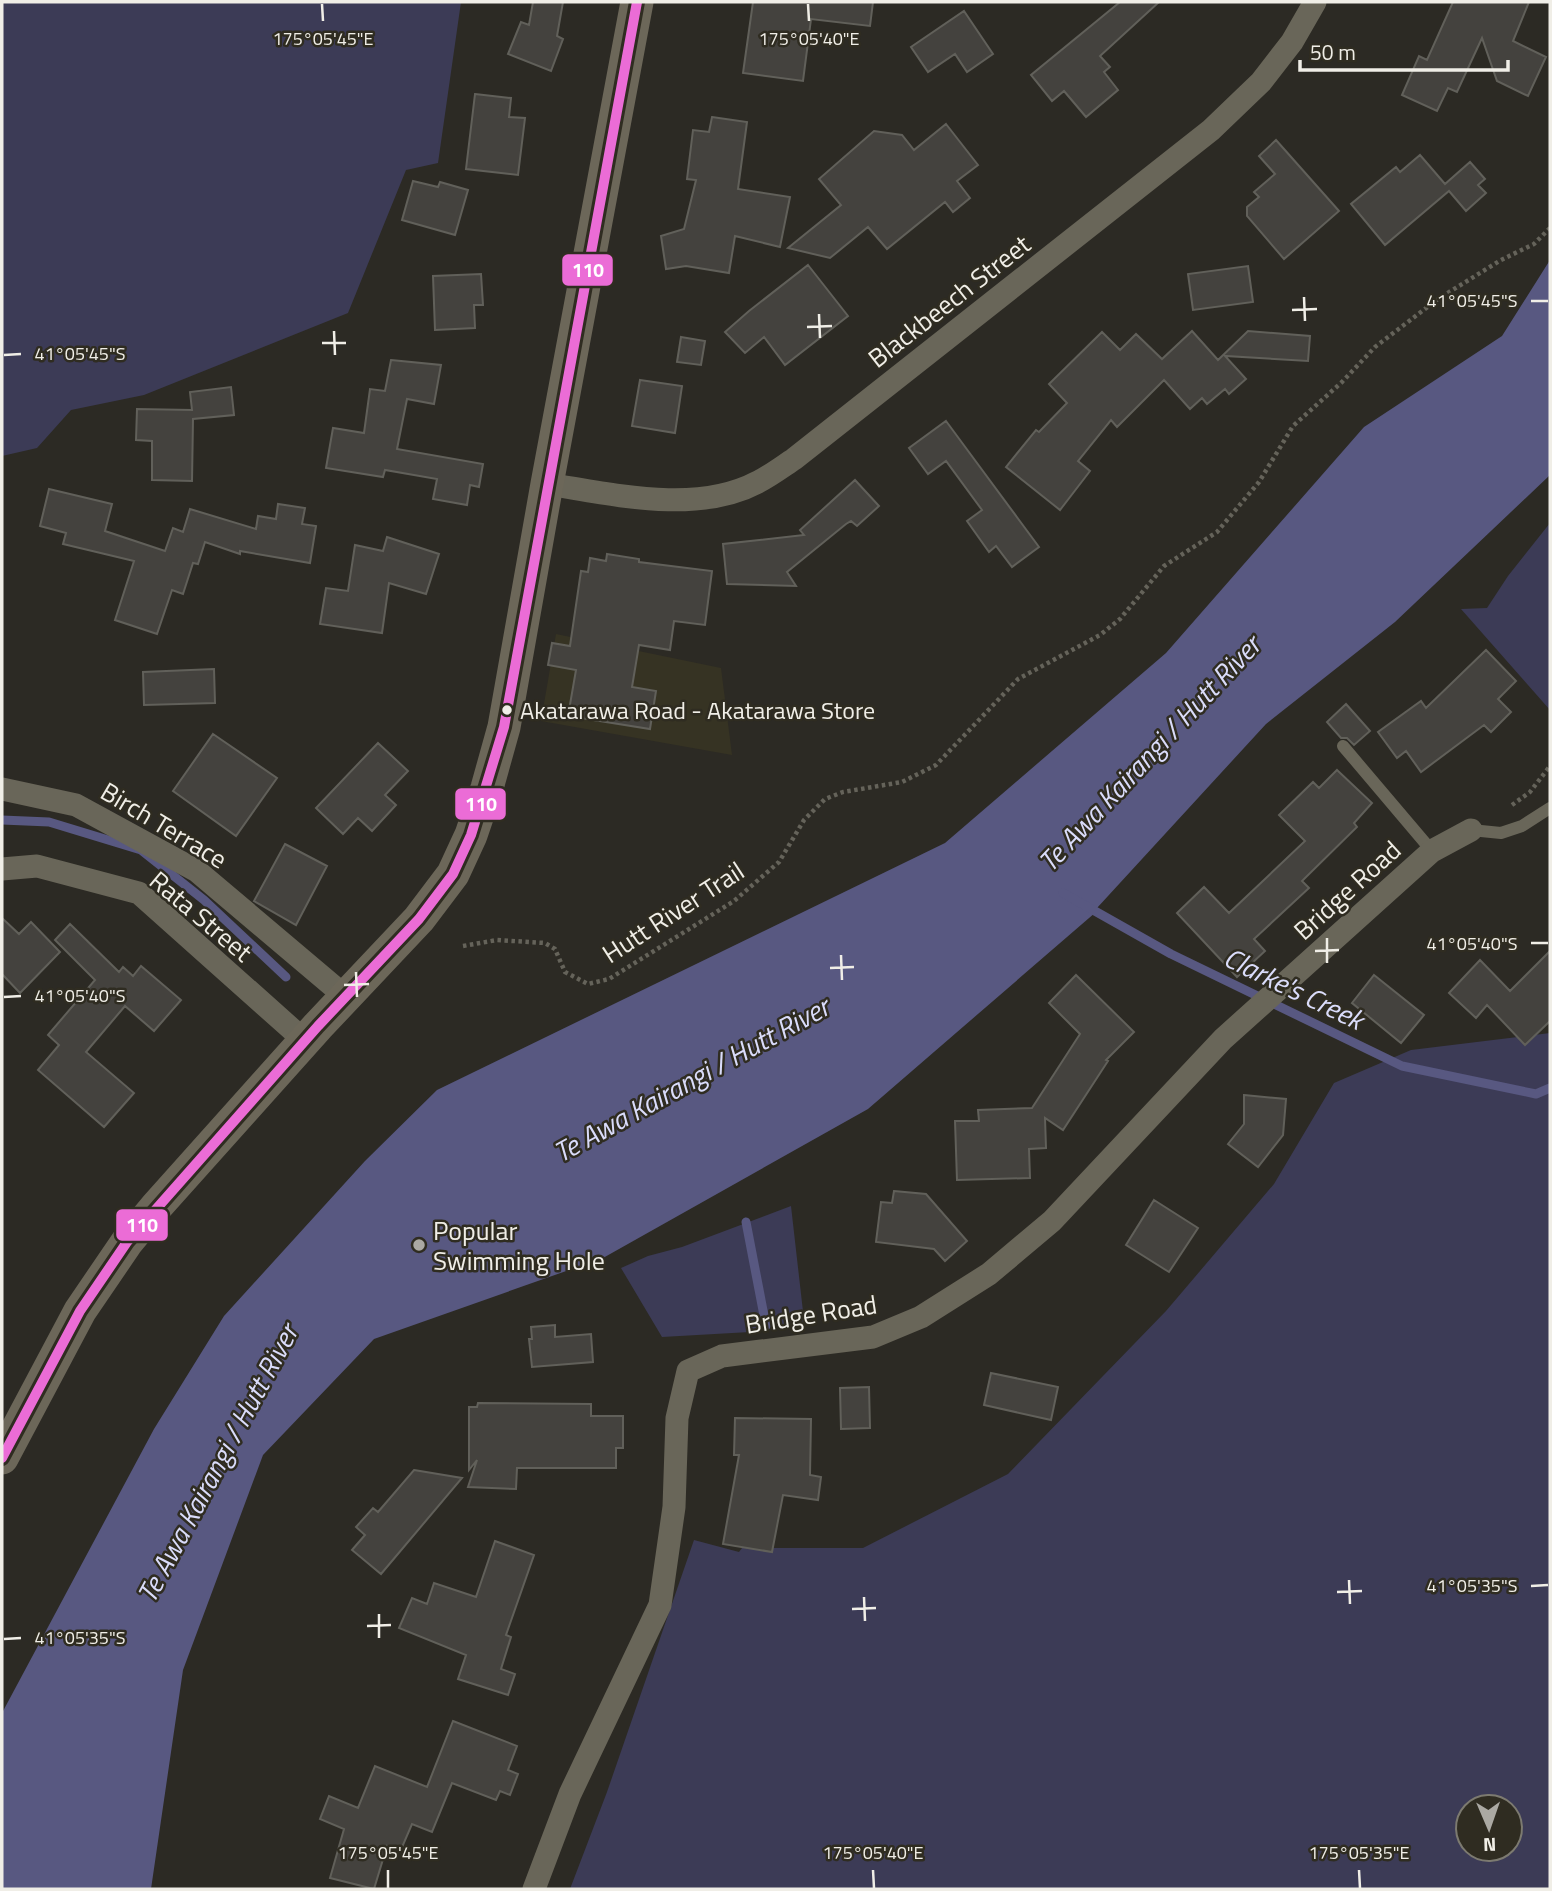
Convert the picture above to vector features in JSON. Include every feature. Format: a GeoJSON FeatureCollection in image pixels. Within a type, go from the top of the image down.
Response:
{"type":"FeatureCollection","features":[{"type":"Feature","properties":{"kind":"street"},"geometry":{"type":"LineString","coordinates":[[2,1458],[74,1320],[100,1278],[156,1207],[304,1041],[419,919],[453,874],[471,835],[505,727],[547,484],[638,2]]}},
{"type":"Feature","properties":{"kind":"street","name":"Blackbeech Street"},"geometry":{"type":"LineString","coordinates":[[547,484],[655,499],[692,499],[723,494],[756,483],[794,459],[1211,130],[1261,82],[1292,42],[1315,2]]}},
{"type":"Feature","properties":{"kind":"street","name":"Birch Terrace"},"geometry":{"type":"LineString","coordinates":[[2,789],[76,805],[197,871],[346,998]]}},
{"type":"Feature","properties":{"kind":"street","name":"Bridge Road"},"geometry":{"type":"LineString","coordinates":[[534,1889],[570,1794],[660,1605],[674,1507],[677,1418],[688,1371],[722,1356],[873,1337],[921,1317],[989,1274],[1052,1221],[1223,1039],[1433,851],[1471,830]]}},
{"type":"Feature","properties":{"kind":"street","name":"Rata Street"},"geometry":{"type":"LineString","coordinates":[[2,869],[37,866],[139,893],[304,1041]]}},
{"type":"Feature","properties":{"kind":"lane"},"geometry":{"type":"LineString","coordinates":[[1343,746],[1433,851]]}},
{"type":"Feature","properties":{"kind":"lane"},"geometry":{"type":"LineString","coordinates":[[1471,830],[1501,833],[1522,825],[1550,808]]}},
{"type":"Feature","properties":{"kind":"path","name":"Hutt River Trail"},"geometry":{"type":"LineString","coordinates":[[463,946],[497,940],[545,943],[555,950],[565,972],[588,984],[609,979],[734,901],[779,862],[804,820],[825,799],[843,792],[902,782],[936,765],[1018,679],[1100,635],[1120,619],[1164,566],[1217,533],[1259,482],[1293,426],[1342,382],[1375,347],[1438,299],[1501,260],[1534,244],[1550,228]]}},
{"type":"Feature","properties":{"kind":"path"},"geometry":{"type":"LineString","coordinates":[[1471,830],[1530,792],[1550,766]]}},
{"type":"Feature","properties":{"kind":"shaded area"},"geometry":{"type":"Polygon","coordinates":[[[2,2],[461,2],[438,163],[406,170],[348,313],[144,395],[71,410],[37,448],[2,456],[2,2]]]}},
{"type":"Feature","properties":{"kind":"shaded area"},"geometry":{"type":"Polygon","coordinates":[[[1550,523],[1550,710],[1461,609],[1487,608],[1508,576],[1550,523]]]}},
{"type":"Feature","properties":{"kind":"shaded area"},"geometry":{"type":"Polygon","coordinates":[[[556,634],[721,668],[732,755],[541,721],[556,634]]]}},
{"type":"Feature","properties":{"kind":"shaded area"},"geometry":{"type":"Polygon","coordinates":[[[1550,1033],[1550,1889],[570,1889],[607,1792],[694,1540],[739,1552],[742,1548],[863,1548],[1008,1474],[1166,1311],[1274,1184],[1334,1083],[1411,1050],[1550,1033]]]}},
{"type":"Feature","properties":{"kind":"shaded area"},"geometry":{"type":"Polygon","coordinates":[[[791,1206],[805,1329],[766,1326],[750,1332],[662,1337],[621,1268],[791,1206]]]}},
{"type":"Feature","properties":{"kind":"water","name":"Te Awa Kairangi / Hutt River"},"geometry":{"type":"Polygon","coordinates":[[[1550,260],[1550,475],[1395,622],[1266,724],[1097,908],[1059,893],[1096,912],[868,1109],[603,1258],[374,1339],[263,1455],[183,1670],[151,1889],[2,1889],[2,1713],[154,1429],[224,1316],[365,1161],[437,1090],[945,843],[1166,653],[1364,427],[1502,336],[1550,260]]]}},
{"type":"Feature","properties":{"kind":"building"},"geometry":{"type":"Polygon","coordinates":[[[533,2],[563,2],[557,36],[563,39],[551,71],[508,54],[521,22],[529,25],[533,2]]]}},
{"type":"Feature","properties":{"kind":"building"},"geometry":{"type":"Polygon","coordinates":[[[753,2],[873,2],[870,26],[811,19],[803,81],[743,73],[753,2]]]}},
{"type":"Feature","properties":{"kind":"building"},"geometry":{"type":"Polygon","coordinates":[[[1120,2],[1159,2],[1100,56],[1110,67],[1104,72],[1118,90],[1086,117],[1064,91],[1052,101],[1031,75],[1120,2]]]}},
{"type":"Feature","properties":{"kind":"building"},"geometry":{"type":"Polygon","coordinates":[[[1453,2],[1529,2],[1513,41],[1546,57],[1528,96],[1497,81],[1482,38],[1457,92],[1448,88],[1437,111],[1402,95],[1419,56],[1427,60],[1453,2]]]}},
{"type":"Feature","properties":{"kind":"building"},"geometry":{"type":"Polygon","coordinates":[[[964,11],[993,54],[967,72],[955,54],[928,72],[911,47],[964,11]]]}},
{"type":"Feature","properties":{"kind":"building"},"geometry":{"type":"Polygon","coordinates":[[[475,94],[511,98],[509,117],[525,118],[518,175],[466,169],[475,94]]]}},
{"type":"Feature","properties":{"kind":"building"},"geometry":{"type":"Polygon","coordinates":[[[712,117],[747,122],[738,189],[790,197],[780,247],[735,236],[729,273],[686,266],[666,269],[661,236],[684,229],[696,180],[687,179],[693,130],[709,132],[712,117]]]}},
{"type":"Feature","properties":{"kind":"building"},"geometry":{"type":"Polygon","coordinates":[[[946,124],[978,165],[957,181],[970,198],[953,212],[945,202],[887,249],[868,227],[830,258],[788,248],[841,205],[819,179],[874,131],[902,135],[914,150],[946,124]]]}},
{"type":"Feature","properties":{"kind":"building"},"geometry":{"type":"Polygon","coordinates":[[[1276,140],[1339,211],[1284,259],[1247,216],[1247,207],[1259,197],[1254,192],[1275,174],[1259,156],[1276,140]]]}},
{"type":"Feature","properties":{"kind":"building"},"geometry":{"type":"Polygon","coordinates":[[[1420,155],[1445,184],[1470,162],[1485,179],[1478,185],[1486,193],[1466,211],[1449,191],[1385,245],[1351,204],[1396,167],[1400,172],[1420,155]]]}},
{"type":"Feature","properties":{"kind":"building"},"geometry":{"type":"Polygon","coordinates":[[[413,181],[438,187],[440,182],[468,190],[455,235],[402,220],[413,181]]]}},
{"type":"Feature","properties":{"kind":"building"},"geometry":{"type":"Polygon","coordinates":[[[808,265],[848,316],[785,365],[764,337],[745,353],[725,332],[808,265]]]}},
{"type":"Feature","properties":{"kind":"building"},"geometry":{"type":"Polygon","coordinates":[[[1248,266],[1253,302],[1193,310],[1188,274],[1248,266]]]}},
{"type":"Feature","properties":{"kind":"building"},"geometry":{"type":"Polygon","coordinates":[[[481,274],[483,305],[474,305],[475,328],[435,330],[433,276],[481,274]]]}},
{"type":"Feature","properties":{"kind":"building"},"geometry":{"type":"Polygon","coordinates":[[[1192,331],[1218,360],[1248,331],[1310,336],[1308,361],[1225,356],[1246,379],[1229,394],[1225,389],[1207,404],[1202,398],[1190,409],[1164,380],[1117,427],[1111,420],[1078,461],[1090,471],[1060,510],[1006,467],[1036,430],[1039,432],[1067,403],[1049,384],[1102,332],[1120,350],[1136,334],[1162,359],[1192,331]]]}},
{"type":"Feature","properties":{"kind":"building"},"geometry":{"type":"Polygon","coordinates":[[[681,337],[705,341],[701,365],[677,362],[681,337]]]}},
{"type":"Feature","properties":{"kind":"building"},"geometry":{"type":"Polygon","coordinates":[[[391,360],[441,365],[434,404],[407,399],[397,449],[483,464],[479,487],[470,485],[467,505],[433,499],[437,479],[385,470],[383,477],[326,468],[333,428],[364,433],[370,389],[385,391],[391,360]]]}},
{"type":"Feature","properties":{"kind":"building"},"geometry":{"type":"Polygon","coordinates":[[[640,380],[682,386],[675,433],[632,426],[640,380]]]}},
{"type":"Feature","properties":{"kind":"building"},"geometry":{"type":"Polygon","coordinates":[[[231,387],[234,415],[193,419],[192,481],[152,480],[152,441],[136,440],[137,409],[192,410],[190,392],[231,387]]]}},
{"type":"Feature","properties":{"kind":"building"},"geometry":{"type":"Polygon","coordinates":[[[946,421],[1039,547],[1012,567],[996,546],[989,552],[967,521],[982,510],[946,461],[928,474],[909,448],[946,421]]]}},
{"type":"Feature","properties":{"kind":"building"},"geometry":{"type":"Polygon","coordinates":[[[855,480],[879,506],[857,526],[851,521],[846,524],[787,572],[796,586],[727,584],[723,544],[804,535],[800,530],[855,480]]]}},
{"type":"Feature","properties":{"kind":"building"},"geometry":{"type":"Polygon","coordinates":[[[49,489],[112,504],[105,531],[165,551],[173,528],[183,532],[190,509],[256,529],[258,516],[276,519],[278,504],[305,508],[302,524],[316,526],[310,563],[240,551],[240,554],[205,542],[198,564],[193,563],[183,594],[172,590],[157,634],[115,620],[134,561],[63,544],[66,533],[40,526],[49,489]]]}},
{"type":"Feature","properties":{"kind":"building"},"geometry":{"type":"Polygon","coordinates":[[[387,537],[439,554],[426,594],[389,583],[382,633],[320,624],[326,588],[348,591],[355,545],[383,551],[387,537]]]}},
{"type":"Feature","properties":{"kind":"building"},"geometry":{"type":"Polygon","coordinates":[[[607,554],[639,559],[639,562],[712,571],[705,625],[674,621],[670,650],[639,645],[632,687],[656,691],[650,729],[568,716],[576,670],[548,665],[552,643],[570,646],[581,571],[588,572],[590,558],[606,561],[607,554]]]}},
{"type":"Feature","properties":{"kind":"building"},"geometry":{"type":"Polygon","coordinates":[[[1486,650],[1516,681],[1498,699],[1511,712],[1491,732],[1484,725],[1421,772],[1406,751],[1397,758],[1378,732],[1421,701],[1426,708],[1486,650]]]}},
{"type":"Feature","properties":{"kind":"building"},"geometry":{"type":"Polygon","coordinates":[[[214,669],[215,703],[144,705],[143,672],[214,669]]]}},
{"type":"Feature","properties":{"kind":"building"},"geometry":{"type":"Polygon","coordinates":[[[1346,704],[1370,731],[1354,745],[1347,738],[1341,738],[1327,722],[1346,704]]]}},
{"type":"Feature","properties":{"kind":"building"},"geometry":{"type":"Polygon","coordinates":[[[213,734],[277,778],[236,836],[173,791],[213,734]]]}},
{"type":"Feature","properties":{"kind":"building"},"geometry":{"type":"Polygon","coordinates":[[[378,743],[408,771],[385,795],[396,805],[372,831],[358,818],[343,834],[316,808],[378,743]]]}},
{"type":"Feature","properties":{"kind":"building"},"geometry":{"type":"Polygon","coordinates":[[[1337,770],[1372,803],[1354,823],[1357,827],[1302,881],[1309,888],[1254,939],[1265,951],[1237,977],[1177,913],[1204,887],[1229,913],[1305,841],[1279,815],[1313,782],[1319,788],[1337,770]]]}},
{"type":"Feature","properties":{"kind":"building"},"geometry":{"type":"Polygon","coordinates":[[[285,844],[327,866],[296,925],[254,901],[285,844]]]}},
{"type":"Feature","properties":{"kind":"building"},"geometry":{"type":"Polygon","coordinates":[[[2,918],[19,934],[31,922],[60,952],[20,993],[2,974],[2,918]]]}},
{"type":"Feature","properties":{"kind":"building"},"geometry":{"type":"Polygon","coordinates":[[[70,924],[119,972],[123,967],[133,976],[141,966],[181,1000],[154,1031],[125,1006],[86,1052],[134,1093],[104,1127],[38,1070],[59,1045],[48,1035],[95,980],[55,940],[70,924]]]}},
{"type":"Feature","properties":{"kind":"building"},"geometry":{"type":"Polygon","coordinates":[[[1550,951],[1550,1021],[1525,1045],[1487,1005],[1476,1018],[1449,993],[1480,960],[1510,991],[1550,951]]]}},
{"type":"Feature","properties":{"kind":"building"},"geometry":{"type":"Polygon","coordinates":[[[1076,975],[1134,1032],[1106,1060],[1108,1061],[1063,1130],[1045,1118],[1046,1148],[1029,1149],[1030,1178],[957,1180],[955,1121],[979,1121],[978,1110],[1032,1108],[1080,1034],[1049,1003],[1076,975]]]}},
{"type":"Feature","properties":{"kind":"building"},"geometry":{"type":"Polygon","coordinates":[[[1374,975],[1424,1015],[1401,1043],[1352,1003],[1374,975]]]}},
{"type":"Feature","properties":{"kind":"building"},"geometry":{"type":"Polygon","coordinates":[[[1244,1095],[1286,1099],[1283,1135],[1258,1167],[1228,1144],[1244,1124],[1244,1095]]]}},
{"type":"Feature","properties":{"kind":"building"},"geometry":{"type":"Polygon","coordinates":[[[894,1191],[926,1194],[967,1241],[945,1261],[934,1249],[876,1242],[881,1202],[892,1203],[894,1191]]]}},
{"type":"Feature","properties":{"kind":"building"},"geometry":{"type":"Polygon","coordinates":[[[1154,1200],[1198,1228],[1169,1272],[1126,1245],[1154,1200]]]}},
{"type":"Feature","properties":{"kind":"building"},"geometry":{"type":"Polygon","coordinates":[[[555,1325],[555,1337],[591,1334],[593,1362],[532,1367],[529,1339],[532,1339],[531,1327],[555,1325]]]}},
{"type":"Feature","properties":{"kind":"building"},"geometry":{"type":"Polygon","coordinates":[[[991,1373],[1058,1387],[1051,1420],[984,1405],[991,1373]]]}},
{"type":"Feature","properties":{"kind":"building"},"geometry":{"type":"Polygon","coordinates":[[[869,1387],[870,1428],[841,1429],[840,1388],[869,1387]]]}},
{"type":"Feature","properties":{"kind":"building"},"geometry":{"type":"Polygon","coordinates":[[[478,1403],[591,1404],[591,1416],[623,1416],[623,1448],[616,1448],[616,1468],[517,1468],[516,1489],[468,1487],[477,1460],[469,1470],[469,1407],[477,1407],[478,1403]]]}},
{"type":"Feature","properties":{"kind":"building"},"geometry":{"type":"Polygon","coordinates":[[[735,1418],[811,1419],[810,1475],[821,1477],[818,1500],[783,1495],[772,1552],[723,1544],[739,1455],[734,1455],[735,1418]]]}},
{"type":"Feature","properties":{"kind":"building"},"geometry":{"type":"Polygon","coordinates":[[[414,1470],[462,1478],[381,1574],[352,1550],[365,1535],[356,1527],[373,1508],[378,1512],[414,1470]]]}},
{"type":"Feature","properties":{"kind":"building"},"geometry":{"type":"Polygon","coordinates":[[[495,1541],[534,1555],[506,1635],[511,1637],[501,1669],[515,1674],[508,1695],[458,1679],[466,1655],[399,1628],[412,1598],[427,1604],[434,1583],[476,1597],[495,1541]]]}},
{"type":"Feature","properties":{"kind":"building"},"geometry":{"type":"Polygon","coordinates":[[[453,1721],[517,1746],[508,1770],[518,1774],[510,1795],[500,1791],[496,1800],[452,1783],[432,1832],[412,1824],[400,1852],[387,1846],[374,1889],[330,1878],[344,1829],[320,1819],[329,1796],[358,1808],[375,1766],[427,1787],[453,1721]]]}},
{"type":"Feature","properties":{"kind":"waterway"},"geometry":{"type":"LineString","coordinates":[[2,820],[49,822],[141,850],[204,900],[286,977]]}},
{"type":"Feature","properties":{"kind":"waterway","name":"Clarke's Creek"},"geometry":{"type":"LineString","coordinates":[[1063,893],[1171,954],[1402,1066],[1536,1094],[1550,1088]]}},
{"type":"Feature","properties":{"kind":"waterway"},"geometry":{"type":"LineString","coordinates":[[746,1222],[766,1326]]}},
{"type":"Feature","properties":{"kind":"transit line","name":"110"},"geometry":{"type":"LineString","coordinates":[[2,1458],[80,1311],[127,1242],[318,1026],[419,919],[453,874],[471,835],[504,727],[637,2]]}},
{"type":"Feature","properties":{"kind":"place","name":"Akatarawa Road - Akatarawa Store"},"geometry":{"type":"Point","coordinates":[507,710]}},
{"type":"Feature","properties":{"kind":"place","name":"Popular Swimming Hole"},"geometry":{"type":"Point","coordinates":[419,1245]}}]}
